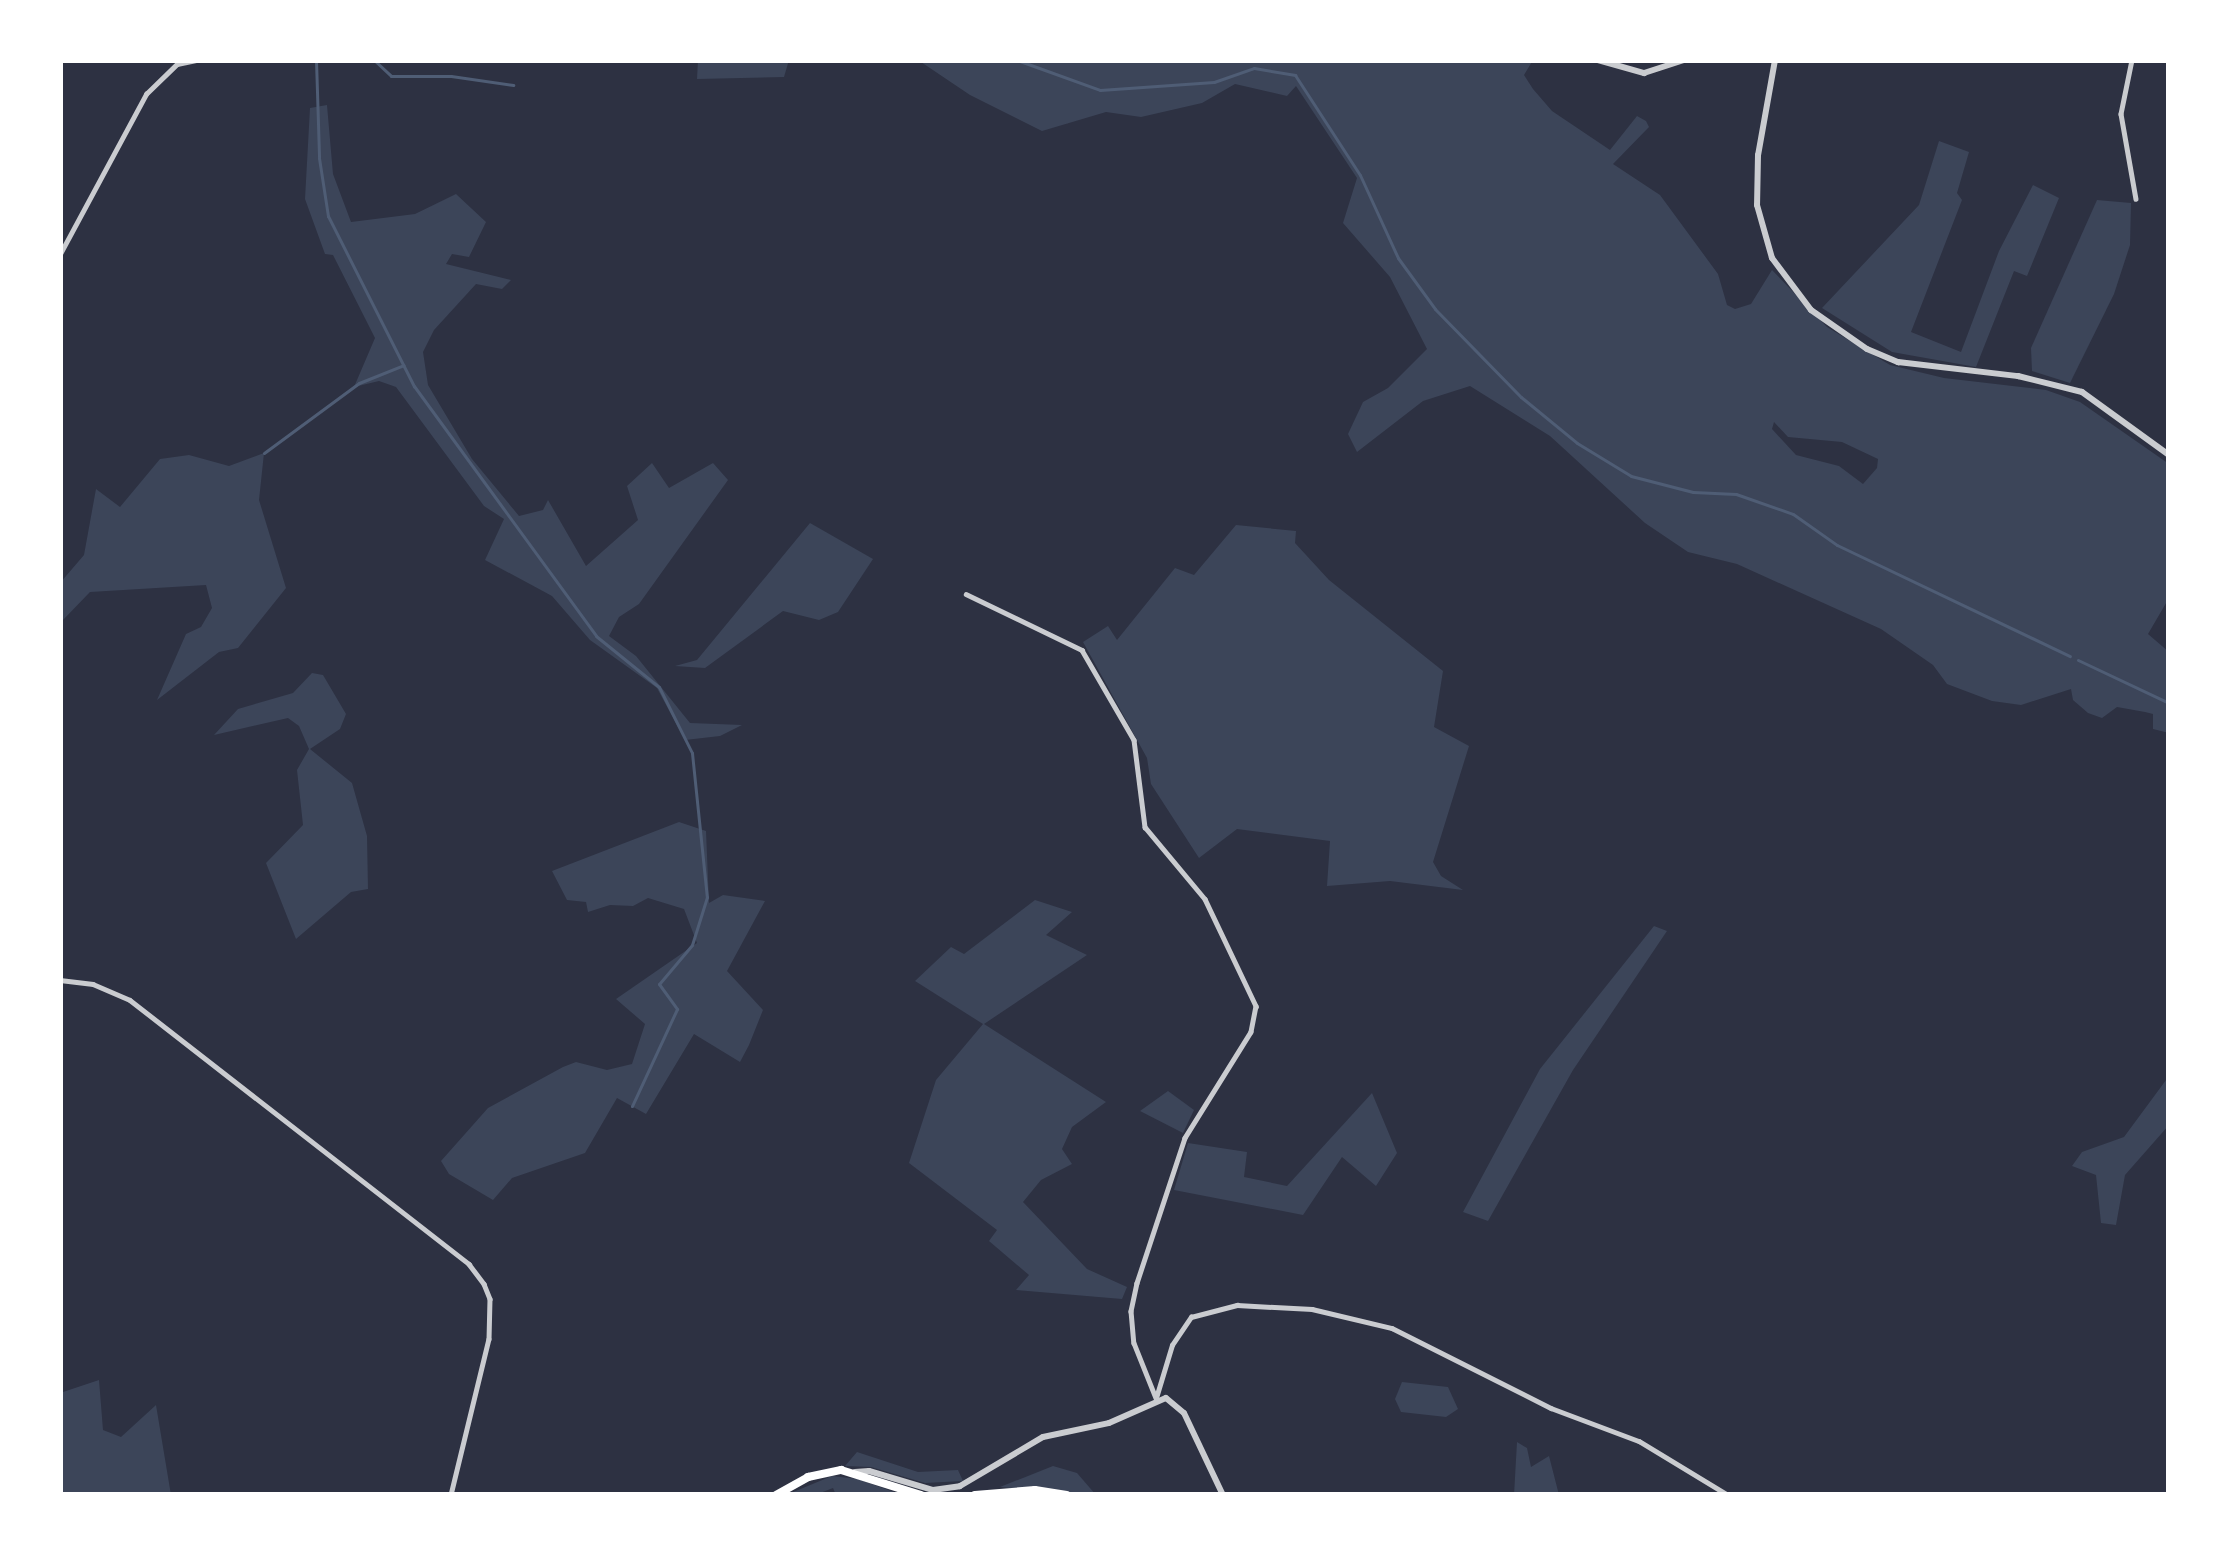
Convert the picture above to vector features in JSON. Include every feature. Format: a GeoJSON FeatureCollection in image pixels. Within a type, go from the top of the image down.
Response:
{"type":"FeatureCollection","features":[{"type":"Feature","properties":{"kind":"main road"},"geometry":{"type":"LineString","coordinates":[[776,1495],[821,1473],[855,1472],[920,1495]]}},
{"type":"Feature","properties":{"kind":"main road"},"geometry":{"type":"LineString","coordinates":[[975,1495],[1035,1490],[1067,1495]]}},
{"type":"Feature","properties":{"kind":"street"},"geometry":{"type":"LineString","coordinates":[[60,254],[146,94],[178,64],[196,60]]}},
{"type":"Feature","properties":{"kind":"street"},"geometry":{"type":"LineString","coordinates":[[1598,60],[1644,73],[1684,60]]}},
{"type":"Feature","properties":{"kind":"street"},"geometry":{"type":"LineString","coordinates":[[1775,60],[1758,155],[1757,205],[1772,258],[1811,310],[1867,349],[1898,362],[2018,376],[2082,392],[2169,455]]}},
{"type":"Feature","properties":{"kind":"street"},"geometry":{"type":"LineString","coordinates":[[2132,60],[2121,114],[2136,199]]}},
{"type":"Feature","properties":{"kind":"street"},"geometry":{"type":"LineString","coordinates":[[966,593],[1082,650],[1134,740],[1145,826],[1205,899],[1256,1006],[1251,1031],[1185,1138],[1137,1283],[1131,1311],[1134,1343],[1156,1398]]}},
{"type":"Feature","properties":{"kind":"street"},"geometry":{"type":"LineString","coordinates":[[60,980],[93,984],[130,1000],[469,1264],[484,1284],[490,1307],[489,1339],[451,1495]]}},
{"type":"Feature","properties":{"kind":"street"},"geometry":{"type":"LineString","coordinates":[[855,1472],[869,1471],[933,1490],[961,1486],[1066,1429],[1125,1418],[1156,1398],[1172,1345],[1191,1317],[1237,1305],[1312,1309],[1392,1328],[1551,1408],[1639,1441],[1728,1495]]}},
{"type":"Feature","properties":{"kind":"street"},"geometry":{"type":"LineString","coordinates":[[1156,1398],[1176,1402],[1184,1413],[1223,1495]]}},
{"type":"Feature","properties":{"kind":"shaded area"},"geometry":{"type":"Polygon","coordinates":[[[698,60],[789,60],[784,77],[697,79],[698,60]]]}},
{"type":"Feature","properties":{"kind":"shaded area"},"geometry":{"type":"Polygon","coordinates":[[[918,60],[1533,60],[1524,75],[1533,89],[1552,111],[1610,150],[1637,116],[1646,121],[1649,127],[1613,164],[1660,195],[1718,274],[1727,305],[1735,309],[1751,304],[1772,270],[1827,327],[1890,365],[1944,378],[2046,390],[2080,402],[2169,464],[2169,598],[2148,634],[2169,652],[2169,733],[2153,729],[2153,714],[2145,712],[2117,707],[2102,718],[2088,713],[2073,700],[2071,689],[2021,705],[1992,701],[1947,684],[1933,665],[1881,629],[1737,564],[1688,552],[1645,523],[1550,436],[1470,386],[1423,401],[1357,452],[1348,434],[1363,402],[1388,388],[1427,349],[1390,277],[1343,223],[1357,178],[1296,86],[1287,96],[1235,84],[1202,103],[1141,117],[1106,112],[1042,131],[970,95],[918,60]],[[1774,422],[1772,429],[1796,455],[1839,466],[1863,484],[1877,468],[1878,459],[1842,442],[1788,437],[1774,422]]]}},
{"type":"Feature","properties":{"kind":"shaded area"},"geometry":{"type":"Polygon","coordinates":[[[327,105],[333,174],[351,222],[415,214],[456,194],[486,222],[469,257],[452,254],[446,264],[511,280],[502,289],[476,284],[434,330],[423,352],[428,385],[472,459],[519,516],[543,510],[548,500],[586,566],[638,520],[627,486],[652,463],[669,488],[713,463],[728,480],[639,604],[619,617],[609,636],[636,656],[690,723],[742,725],[720,736],[685,740],[657,688],[590,640],[552,596],[485,560],[504,519],[484,506],[396,387],[379,381],[354,387],[375,338],[333,255],[325,254],[305,199],[310,108],[327,105]]]}},
{"type":"Feature","properties":{"kind":"shaded area"},"geometry":{"type":"Polygon","coordinates":[[[1939,141],[1969,152],[1957,193],[1962,200],[1911,332],[1961,352],[1999,251],[2033,185],[2059,198],[2027,276],[2014,271],[1976,367],[1892,352],[1822,308],[1919,205],[1939,141]]]}},
{"type":"Feature","properties":{"kind":"shaded area"},"geometry":{"type":"Polygon","coordinates":[[[2097,200],[2131,203],[2130,245],[2114,294],[2070,383],[2032,371],[2031,348],[2097,200]]]}},
{"type":"Feature","properties":{"kind":"shaded area"},"geometry":{"type":"Polygon","coordinates":[[[264,453],[259,500],[286,588],[238,648],[219,652],[157,700],[186,634],[201,627],[212,608],[206,585],[90,592],[63,620],[60,635],[60,583],[84,555],[96,489],[120,507],[160,459],[189,455],[229,466],[264,453]]]}},
{"type":"Feature","properties":{"kind":"shaded area"},"geometry":{"type":"Polygon","coordinates":[[[810,523],[873,559],[838,612],[819,620],[783,611],[705,668],[675,666],[697,660],[810,523]]]}},
{"type":"Feature","properties":{"kind":"shaded area"},"geometry":{"type":"Polygon","coordinates":[[[1236,525],[1296,531],[1295,543],[1329,580],[1443,671],[1434,727],[1469,746],[1433,862],[1441,876],[1463,890],[1390,881],[1327,886],[1330,841],[1237,829],[1199,858],[1151,784],[1147,758],[1083,642],[1108,626],[1117,640],[1175,568],[1194,575],[1236,525]]]}},
{"type":"Feature","properties":{"kind":"shaded area"},"geometry":{"type":"Polygon","coordinates":[[[312,673],[323,675],[346,714],[340,729],[310,749],[352,783],[367,836],[368,889],[351,892],[296,939],[266,863],[303,825],[297,770],[309,749],[299,726],[288,718],[214,735],[238,709],[293,693],[312,673]]]}},
{"type":"Feature","properties":{"kind":"shaded area"},"geometry":{"type":"Polygon","coordinates":[[[679,822],[706,831],[709,903],[723,895],[765,901],[727,971],[763,1010],[749,1045],[740,1062],[694,1034],[646,1114],[617,1098],[585,1153],[512,1178],[493,1200],[449,1174],[441,1161],[488,1108],[563,1067],[576,1062],[607,1070],[632,1064],[645,1024],[616,999],[697,943],[684,909],[648,898],[633,906],[610,905],[588,912],[586,902],[567,900],[552,871],[679,822]]]}},
{"type":"Feature","properties":{"kind":"shaded area"},"geometry":{"type":"Polygon","coordinates":[[[1035,900],[1072,912],[1046,935],[1087,955],[984,1024],[1106,1102],[1072,1127],[1062,1149],[1072,1164],[1041,1180],[1023,1202],[1087,1269],[1127,1287],[1122,1299],[1016,1290],[1029,1275],[989,1241],[997,1230],[909,1163],[936,1080],[983,1024],[915,981],[951,947],[964,954],[1035,900]]]}},
{"type":"Feature","properties":{"kind":"shaded area"},"geometry":{"type":"Polygon","coordinates":[[[1654,926],[1667,931],[1573,1070],[1488,1221],[1463,1212],[1540,1069],[1654,926]]]}},
{"type":"Feature","properties":{"kind":"shaded area"},"geometry":{"type":"Polygon","coordinates":[[[2169,1076],[2169,1125],[2125,1175],[2116,1225],[2101,1223],[2096,1175],[2072,1166],[2082,1152],[2124,1137],[2169,1076]]]}},
{"type":"Feature","properties":{"kind":"shaded area"},"geometry":{"type":"Polygon","coordinates":[[[1168,1091],[1194,1110],[1183,1133],[1140,1111],[1168,1091]]]}},
{"type":"Feature","properties":{"kind":"shaded area"},"geometry":{"type":"Polygon","coordinates":[[[1372,1093],[1397,1153],[1376,1186],[1342,1157],[1303,1215],[1174,1190],[1188,1143],[1247,1152],[1244,1177],[1287,1186],[1372,1093]]]}},
{"type":"Feature","properties":{"kind":"shaded area"},"geometry":{"type":"Polygon","coordinates":[[[99,1380],[103,1430],[121,1437],[156,1405],[171,1495],[60,1495],[60,1393],[99,1380]]]}},
{"type":"Feature","properties":{"kind":"shaded area"},"geometry":{"type":"Polygon","coordinates":[[[1402,1382],[1448,1387],[1458,1409],[1446,1417],[1401,1412],[1395,1399],[1402,1382]]]}},
{"type":"Feature","properties":{"kind":"shaded area"},"geometry":{"type":"Polygon","coordinates":[[[1517,1442],[1527,1448],[1531,1467],[1549,1456],[1559,1495],[1514,1495],[1517,1442]]]}},
{"type":"Feature","properties":{"kind":"shaded area"},"geometry":{"type":"Polygon","coordinates":[[[857,1452],[918,1472],[958,1470],[963,1481],[925,1483],[871,1467],[845,1466],[857,1452]]]}},
{"type":"Feature","properties":{"kind":"shaded area"},"geometry":{"type":"Polygon","coordinates":[[[1053,1466],[1077,1473],[1096,1495],[1000,1487],[1053,1466]]]}},
{"type":"Feature","properties":{"kind":"shaded area"},"geometry":{"type":"Polygon","coordinates":[[[832,1476],[858,1479],[902,1495],[836,1495],[833,1488],[815,1495],[786,1495],[832,1476]]]}},
{"type":"Feature","properties":{"kind":"waterway"},"geometry":{"type":"LineString","coordinates":[[316,60],[319,158],[328,216],[414,386],[596,636],[659,687],[692,753],[707,897],[692,945],[659,984],[677,1009],[632,1106]]}},
{"type":"Feature","properties":{"kind":"waterway"},"geometry":{"type":"LineString","coordinates":[[374,60],[391,76],[451,76],[513,85]]}},
{"type":"Feature","properties":{"kind":"waterway"},"geometry":{"type":"LineString","coordinates":[[1017,60],[1100,90],[1214,82],[1254,68],[1295,75],[1360,175],[1398,258],[1435,309],[1521,397],[1577,443],[1631,476],[1693,492],[1736,494],[1793,514],[1837,545],[2070,656]]}},
{"type":"Feature","properties":{"kind":"waterway"},"geometry":{"type":"LineString","coordinates":[[264,453],[359,383],[404,365]]}},
{"type":"Feature","properties":{"kind":"waterway"},"geometry":{"type":"LineString","coordinates":[[2078,660],[2169,703]]}}]}
